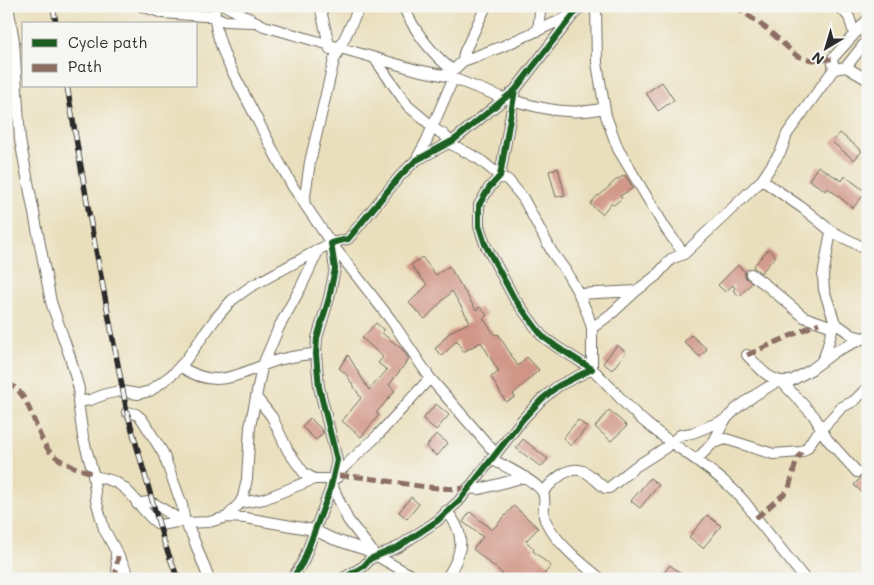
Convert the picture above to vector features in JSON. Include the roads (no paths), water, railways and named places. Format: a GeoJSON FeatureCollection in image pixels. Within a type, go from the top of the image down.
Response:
{"type":"FeatureCollection","features":[{"type":"Feature","properties":{"kind":"street"},"geometry":{"type":"LineString","coordinates":[[8,6],[14,41],[20,140],[51,302],[70,356],[79,389],[78,402],[83,437],[104,529],[131,579]]}},
{"type":"Feature","properties":{"kind":"street"},"geometry":{"type":"LineString","coordinates":[[141,6],[163,13],[204,16],[215,11]]}},
{"type":"Feature","properties":{"kind":"street"},"geometry":{"type":"LineString","coordinates":[[226,6],[264,26],[417,70],[451,75],[539,108],[569,112],[604,108]]}},
{"type":"Feature","properties":{"kind":"street"},"geometry":{"type":"LineString","coordinates":[[320,6],[328,44],[334,60]]}},
{"type":"Feature","properties":{"kind":"street"},"geometry":{"type":"LineString","coordinates":[[304,203],[310,162],[334,60],[360,6]]}},
{"type":"Feature","properties":{"kind":"street"},"geometry":{"type":"LineString","coordinates":[[403,6],[420,39],[451,75]]}},
{"type":"Feature","properties":{"kind":"street"},"geometry":{"type":"LineString","coordinates":[[463,61],[464,53],[486,6]]}},
{"type":"Feature","properties":{"kind":"street"},"geometry":{"type":"LineString","coordinates":[[538,31],[539,6]]}},
{"type":"Feature","properties":{"kind":"street"},"geometry":{"type":"LineString","coordinates":[[78,402],[120,391],[135,394],[147,392],[180,366],[232,300],[250,287],[319,249],[331,243],[348,240],[400,176],[415,161],[450,143],[511,96],[582,6]]}},
{"type":"Feature","properties":{"kind":"street"},"geometry":{"type":"LineString","coordinates":[[596,6],[597,63],[604,108],[618,149],[666,230],[684,254]]}},
{"type":"Feature","properties":{"kind":"street"},"geometry":{"type":"LineString","coordinates":[[839,6],[849,17],[854,33]]}},
{"type":"Feature","properties":{"kind":"street"},"geometry":{"type":"LineString","coordinates":[[215,11],[225,21],[256,22]]}},
{"type":"Feature","properties":{"kind":"street"},"geometry":{"type":"LineString","coordinates":[[215,11],[221,45],[233,74],[278,160],[331,243],[391,320],[430,378],[493,456],[525,477],[543,492],[545,520],[559,541],[586,568],[601,579]]}},
{"type":"Feature","properties":{"kind":"street"},"geometry":{"type":"LineString","coordinates":[[415,161],[432,127],[451,75],[463,61],[573,15]]}},
{"type":"Feature","properties":{"kind":"street"},"geometry":{"type":"LineString","coordinates":[[834,69],[832,59],[868,19]]}},
{"type":"Feature","properties":{"kind":"street"},"geometry":{"type":"LineString","coordinates":[[846,67],[868,39]]}},
{"type":"Feature","properties":{"kind":"street"},"geometry":{"type":"LineString","coordinates":[[375,58],[408,106],[443,134],[450,143],[508,180],[523,198],[552,252],[579,294],[592,328],[592,369]]}},
{"type":"Feature","properties":{"kind":"street"},"geometry":{"type":"LineString","coordinates":[[592,328],[656,276],[671,259],[684,254],[762,180],[781,151],[786,134],[834,69],[846,67],[868,80]]}},
{"type":"Feature","properties":{"kind":"street"},"geometry":{"type":"LineString","coordinates":[[511,96],[512,113],[500,176],[489,188],[479,205],[479,226],[485,244],[514,298],[542,336],[592,369],[645,423],[722,479],[751,509],[756,518],[805,579]]}},
{"type":"Feature","properties":{"kind":"street"},"geometry":{"type":"LineString","coordinates":[[762,180],[804,209],[831,231],[868,250]]}},
{"type":"Feature","properties":{"kind":"street"},"geometry":{"type":"LineString","coordinates":[[822,361],[826,354],[834,325],[824,290],[823,276],[831,231]]}},
{"type":"Feature","properties":{"kind":"street"},"geometry":{"type":"LineString","coordinates":[[292,579],[303,562],[330,490],[337,460],[319,387],[316,354],[317,338],[330,298],[335,269],[331,243]]}},
{"type":"Feature","properties":{"kind":"street"},"geometry":{"type":"LineString","coordinates":[[227,517],[243,497],[247,479],[250,427],[262,367],[279,327],[319,249]]}},
{"type":"Feature","properties":{"kind":"street"},"geometry":{"type":"LineString","coordinates":[[751,274],[804,317],[834,325],[852,335],[865,337]]}},
{"type":"Feature","properties":{"kind":"street"},"geometry":{"type":"LineString","coordinates":[[579,294],[636,291]]}},
{"type":"Feature","properties":{"kind":"street"},"geometry":{"type":"LineString","coordinates":[[747,354],[773,380],[790,382],[812,369],[836,351],[865,337]]}},
{"type":"Feature","properties":{"kind":"street"},"geometry":{"type":"LineString","coordinates":[[180,366],[190,374],[206,378],[225,379],[237,377],[294,356],[316,354]]}},
{"type":"Feature","properties":{"kind":"street"},"geometry":{"type":"LineString","coordinates":[[342,579],[376,556],[398,547],[437,521],[458,501],[523,419],[542,399],[558,386],[592,369]]}},
{"type":"Feature","properties":{"kind":"street"},"geometry":{"type":"LineString","coordinates":[[240,503],[264,499],[314,479],[332,480],[339,476],[341,470],[389,424],[430,378]]}},
{"type":"Feature","properties":{"kind":"street"},"geometry":{"type":"LineString","coordinates":[[713,443],[725,420],[737,408],[773,384],[781,381]]}},
{"type":"Feature","properties":{"kind":"street"},"geometry":{"type":"LineString","coordinates":[[781,381],[814,416],[827,439],[857,472]]}},
{"type":"Feature","properties":{"kind":"street"},"geometry":{"type":"LineString","coordinates":[[696,460],[717,440],[726,439],[774,454],[801,452],[807,448],[822,428],[842,407],[854,401],[868,387]]}},
{"type":"Feature","properties":{"kind":"street"},"geometry":{"type":"LineString","coordinates":[[256,397],[272,416],[296,464],[304,473],[314,479]]}},
{"type":"Feature","properties":{"kind":"street"},"geometry":{"type":"LineString","coordinates":[[127,412],[136,414],[142,419],[155,437],[176,486],[182,505],[184,522],[192,536],[209,579]]}},
{"type":"Feature","properties":{"kind":"street"},"geometry":{"type":"LineString","coordinates":[[543,492],[567,471],[575,469],[584,471],[605,488],[610,488],[635,467],[665,448],[680,435],[692,433],[725,420]]}},
{"type":"Feature","properties":{"kind":"street"},"geometry":{"type":"LineString","coordinates":[[93,476],[119,484],[130,493],[146,515],[160,525],[184,522],[209,522],[227,517],[246,518],[314,530],[333,539],[366,550],[418,579]]}},
{"type":"Feature","properties":{"kind":"street"},"geometry":{"type":"LineString","coordinates":[[468,488],[480,489],[525,477]]}},
{"type":"Feature","properties":{"kind":"street"},"geometry":{"type":"LineString","coordinates":[[332,480],[348,520],[376,556]]}},
{"type":"Feature","properties":{"kind":"street"},"geometry":{"type":"LineString","coordinates":[[137,504],[148,502],[184,522]]}},
{"type":"Feature","properties":{"kind":"street"},"geometry":{"type":"LineString","coordinates":[[446,511],[453,518],[459,530],[461,544],[454,566],[446,579]]}},
{"type":"Feature","properties":{"kind":"street"},"geometry":{"type":"LineString","coordinates":[[116,552],[118,579]]}},
{"type":"Feature","properties":{"kind":"railway"},"geometry":{"type":"LineString","coordinates":[[53,6],[56,22]]}},
{"type":"Feature","properties":{"kind":"railway"},"geometry":{"type":"LineString","coordinates":[[67,88],[127,412],[164,542],[178,579]]}}]}
